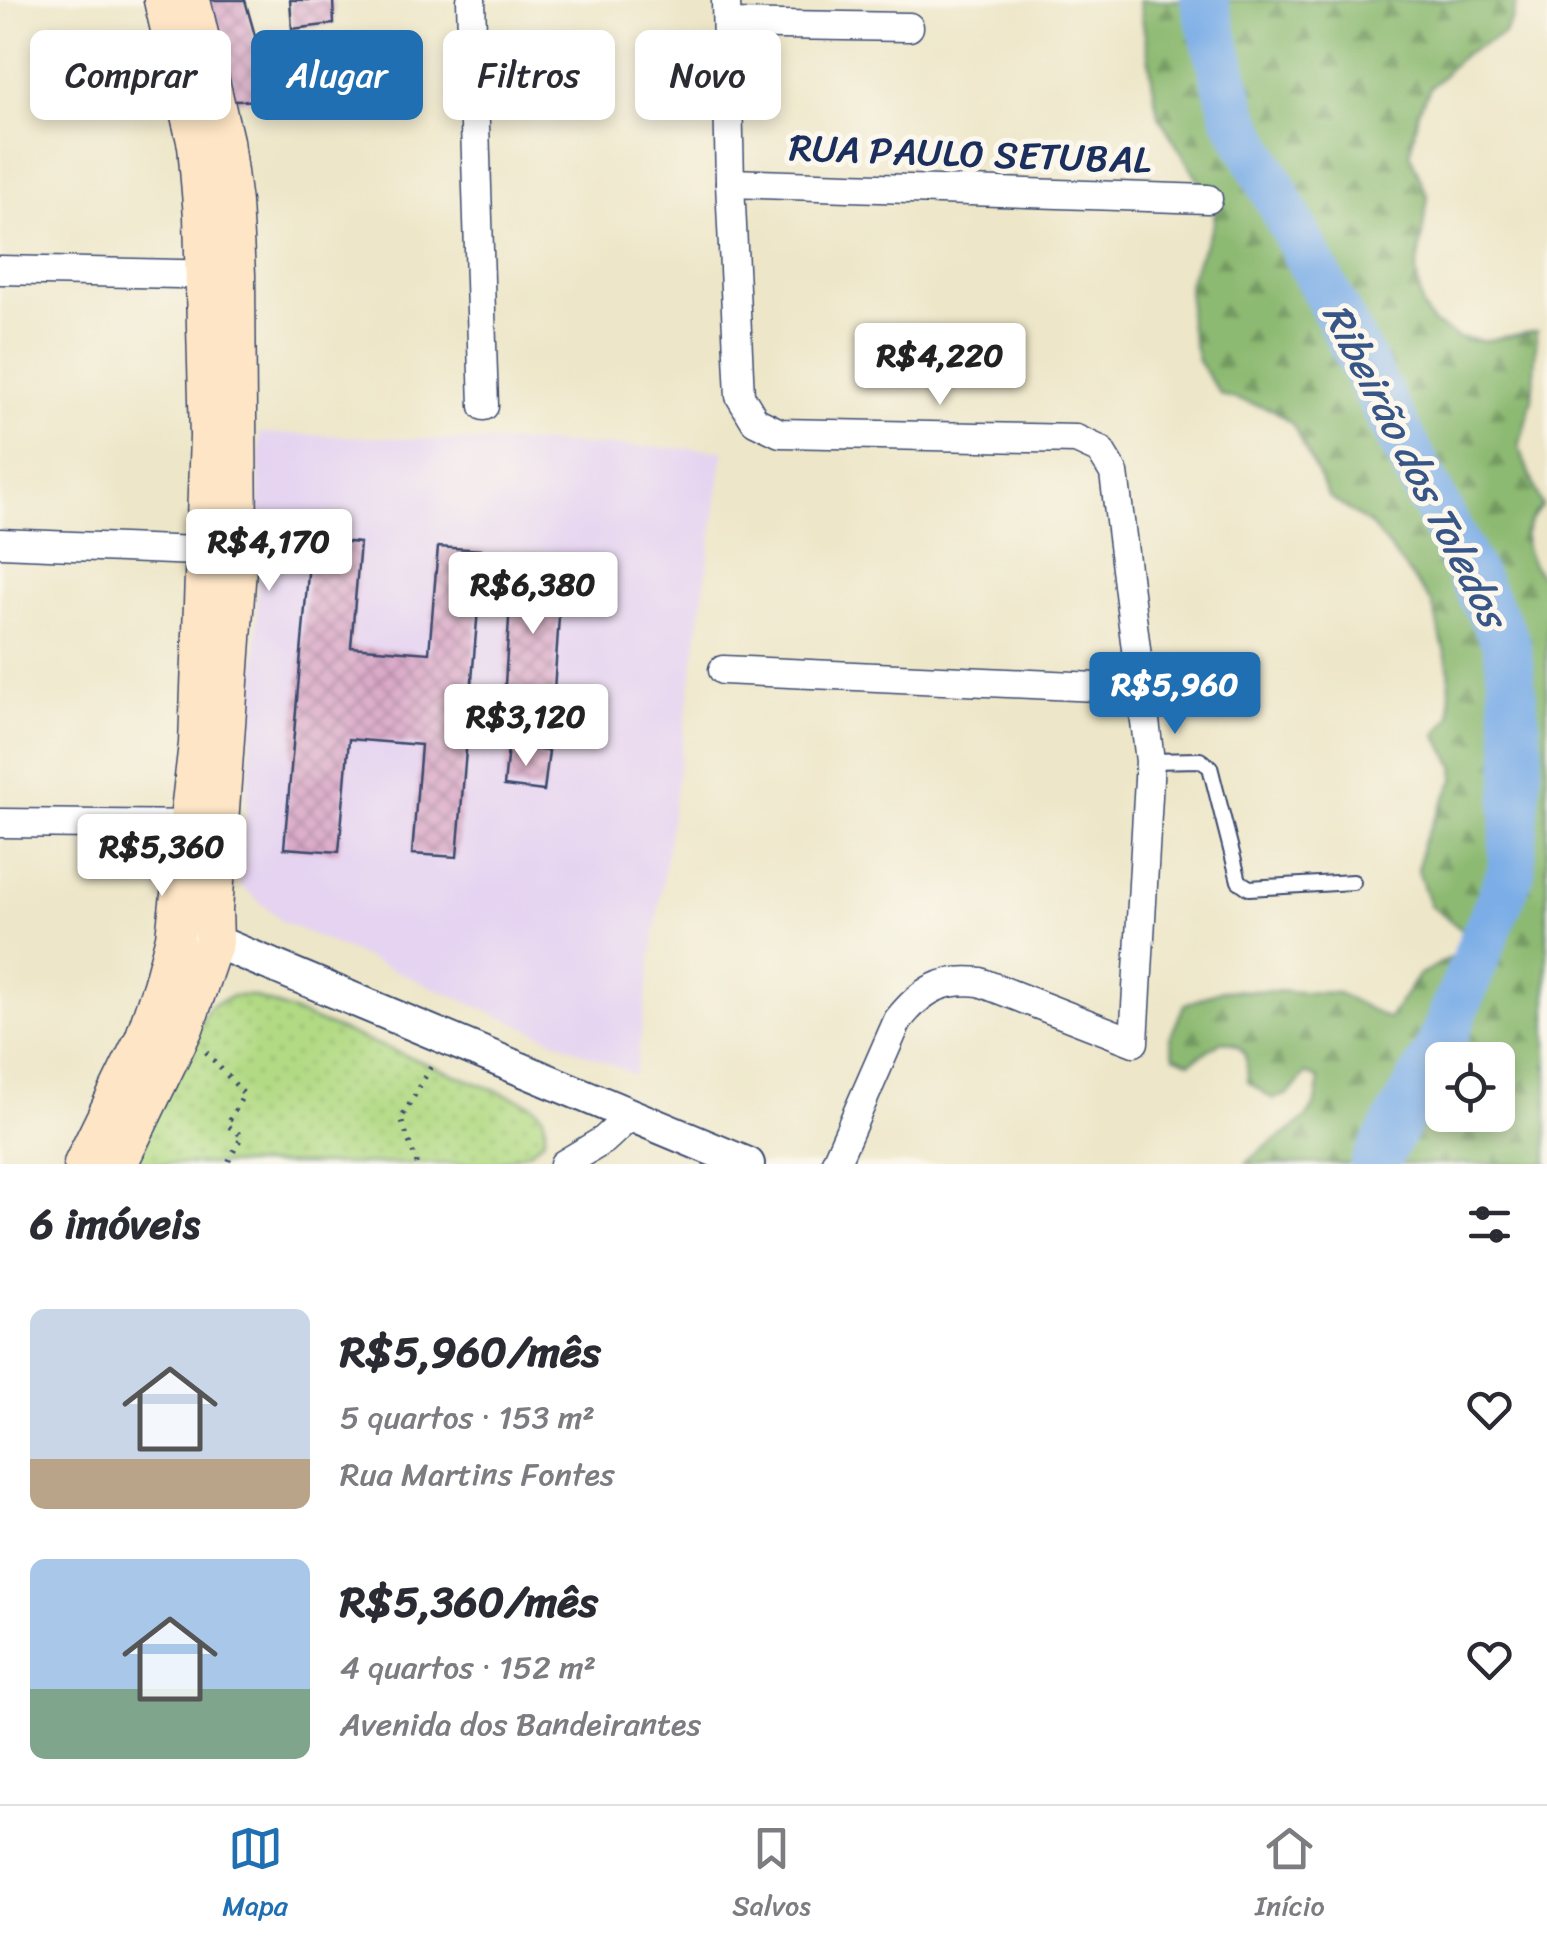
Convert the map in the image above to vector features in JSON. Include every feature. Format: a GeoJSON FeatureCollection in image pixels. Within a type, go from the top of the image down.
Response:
{"type":"FeatureCollection","features":[{"type":"Feature","properties":{"kind":"main road"},"geometry":{"type":"LineString","coordinates":[[163,0],[221,275]]}},
{"type":"Feature","properties":{"kind":"main road"},"geometry":{"type":"LineString","coordinates":[[118,1164],[184,1028],[214,941],[195,910],[205,824],[198,744],[221,552],[209,436],[221,275],[232,203],[224,141],[190,0]]}},
{"type":"Feature","properties":{"kind":"main road"},"geometry":{"type":"LineString","coordinates":[[83,1164],[144,1039],[205,824]]}},
{"type":"Feature","properties":{"kind":"street"},"geometry":{"type":"LineString","coordinates":[[471,0],[484,406]]}},
{"type":"Feature","properties":{"kind":"street"},"geometry":{"type":"LineString","coordinates":[[835,1164],[898,1020],[914,1000],[935,987],[956,980],[980,982],[1134,1042],[1150,761],[1114,473],[1100,450],[1076,439],[780,434],[754,421],[740,396],[726,12],[909,27]]}},
{"type":"Feature","properties":{"kind":"street","name":"RUA PAULO SETUBAL"},"geometry":{"type":"LineString","coordinates":[[730,183],[1208,199]]}},
{"type":"Feature","properties":{"kind":"street"},"geometry":{"type":"LineString","coordinates":[[0,270],[221,275]]}},
{"type":"Feature","properties":{"kind":"street"},"geometry":{"type":"LineString","coordinates":[[0,543],[221,552]]}},
{"type":"Feature","properties":{"kind":"street"},"geometry":{"type":"LineString","coordinates":[[722,670],[1140,689]]}},
{"type":"Feature","properties":{"kind":"street"},"geometry":{"type":"LineString","coordinates":[[0,822],[205,824]]}},
{"type":"Feature","properties":{"kind":"street"},"geometry":{"type":"LineString","coordinates":[[175,937],[214,941],[748,1164]]}},
{"type":"Feature","properties":{"kind":"street"},"geometry":{"type":"LineString","coordinates":[[564,1164],[604,1140],[632,1116]]}},
{"type":"Feature","properties":{"kind":"lane"},"geometry":{"type":"LineString","coordinates":[[1150,761],[1200,760],[1210,767],[1239,881],[1249,888],[1353,882]]}},
{"type":"Feature","properties":{"kind":"path"},"geometry":{"type":"LineString","coordinates":[[184,1028],[244,1094],[227,1124],[242,1136],[228,1164]]}},
{"type":"Feature","properties":{"kind":"path"},"geometry":{"type":"LineString","coordinates":[[416,1164],[401,1119],[446,1040]]}},
{"type":"Feature","properties":{"kind":"shaded area"},"geometry":{"type":"Polygon","coordinates":[[[260,433],[724,450],[635,1075],[283,922],[240,885],[256,675],[260,433]]]}},
{"type":"Feature","properties":{"kind":"green space"},"geometry":{"type":"Polygon","coordinates":[[[1139,0],[1517,0],[1503,34],[1464,54],[1431,87],[1418,111],[1410,154],[1428,197],[1416,273],[1423,309],[1433,323],[1458,337],[1482,341],[1537,331],[1532,399],[1519,447],[1542,506],[1528,526],[1526,545],[1533,564],[1547,583],[1547,1164],[1246,1164],[1305,1119],[1313,1109],[1318,1079],[1306,1073],[1289,1094],[1273,1099],[1248,1082],[1246,1060],[1237,1045],[1222,1041],[1190,1062],[1174,1056],[1170,1038],[1184,1005],[1222,990],[1338,993],[1389,1019],[1417,977],[1469,946],[1470,936],[1430,905],[1418,871],[1422,844],[1455,778],[1454,765],[1436,735],[1451,716],[1449,668],[1432,603],[1371,525],[1329,497],[1293,425],[1274,410],[1221,395],[1198,361],[1189,324],[1189,281],[1214,223],[1215,207],[1158,115],[1139,0]]]}},
{"type":"Feature","properties":{"kind":"green space"},"geometry":{"type":"Polygon","coordinates":[[[233,996],[252,996],[531,1104],[544,1119],[543,1140],[529,1152],[494,1164],[125,1164],[210,1006],[233,996]]]}},
{"type":"Feature","properties":{"kind":"building"},"geometry":{"type":"Polygon","coordinates":[[[209,0],[245,0],[253,30],[251,101],[232,101],[231,30],[216,30],[209,0]]]}},
{"type":"Feature","properties":{"kind":"building"},"geometry":{"type":"Polygon","coordinates":[[[290,0],[333,0],[334,24],[292,29],[290,0]]]}},
{"type":"Feature","properties":{"kind":"building"},"geometry":{"type":"Polygon","coordinates":[[[311,539],[360,543],[351,647],[429,653],[438,547],[483,550],[457,857],[412,854],[421,745],[349,739],[339,852],[284,848],[311,539]]]}},
{"type":"Feature","properties":{"kind":"building"},"geometry":{"type":"Polygon","coordinates":[[[513,553],[563,556],[552,721],[503,718],[513,553]]]}},
{"type":"Feature","properties":{"kind":"building"},"geometry":{"type":"Polygon","coordinates":[[[508,747],[549,751],[544,791],[504,786],[508,747]]]}},
{"type":"Feature","properties":{"kind":"waterway","name":"Ribeirão dos Toledos"},"geometry":{"type":"LineString","coordinates":[[1204,0],[1235,115],[1507,644],[1519,753],[1511,872],[1437,1053],[1374,1164]]}}]}
